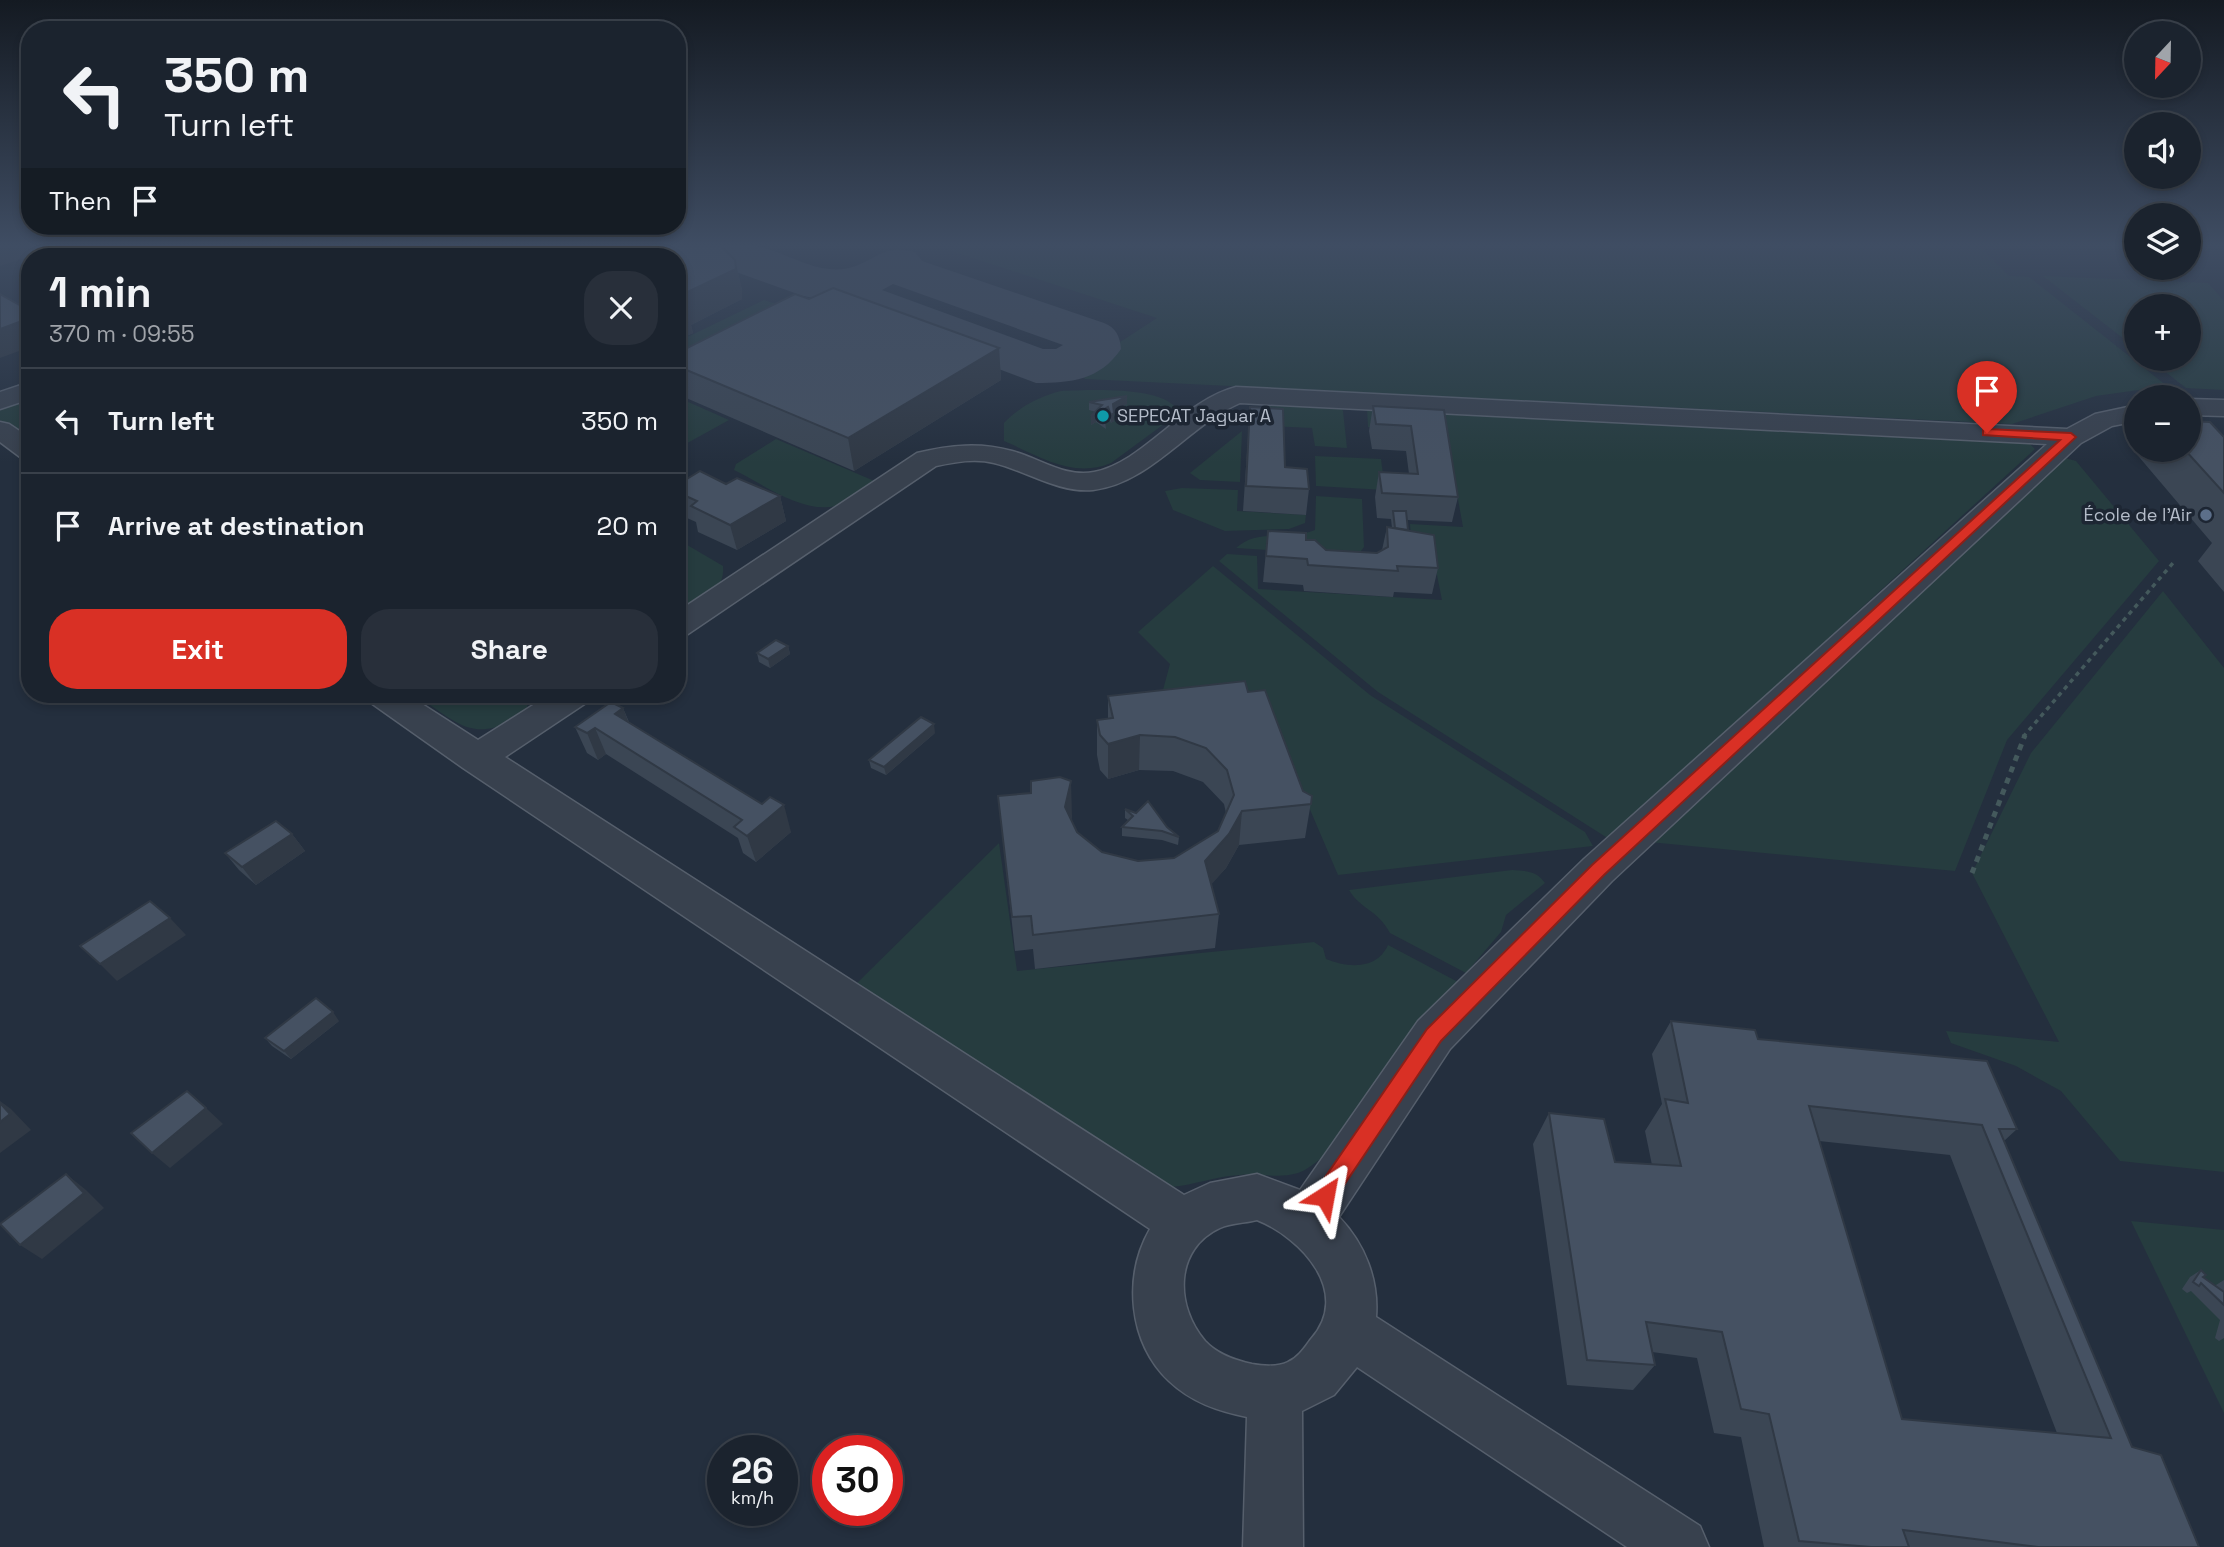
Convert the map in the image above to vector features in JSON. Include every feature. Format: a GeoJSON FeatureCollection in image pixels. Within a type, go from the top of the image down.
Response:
{"type":"FeatureCollection","features":[{"type":"Feature","properties":{"kind":"street"},"geometry":{"type":"LineString","coordinates":[[0,401],[21,393]]}},
{"type":"Feature","properties":{"kind":"street"},"geometry":{"type":"LineString","coordinates":[[686,621],[927,459],[963,452],[992,454],[1073,481],[1094,482],[1120,473],[1212,403],[1236,395],[2071,437]]}},
{"type":"Feature","properties":{"kind":"street"},"geometry":{"type":"LineString","coordinates":[[2201,407],[2224,408]]}},
{"type":"Feature","properties":{"kind":"street"},"geometry":{"type":"LineString","coordinates":[[1309,1219],[1434,1035],[1598,870],[2071,437],[2104,420],[2124,416]]}},
{"type":"Feature","properties":{"kind":"street"},"geometry":{"type":"LineString","coordinates":[[0,430],[21,445]]}},
{"type":"Feature","properties":{"kind":"street"},"geometry":{"type":"LineString","coordinates":[[395,703],[1182,1222]]}},
{"type":"Feature","properties":{"kind":"street"},"geometry":{"type":"LineString","coordinates":[[476,759],[562,703]]}},
{"type":"Feature","properties":{"kind":"street"},"geometry":{"type":"LineString","coordinates":[[1230,1198],[1284,1204],[1309,1219],[1331,1241],[1345,1269],[1352,1300],[1348,1330],[1332,1360],[1308,1382],[1275,1393],[1243,1392],[1212,1381],[1186,1361],[1167,1334],[1157,1304],[1156,1273],[1165,1246],[1182,1222],[1204,1207],[1230,1198]]}},
{"type":"Feature","properties":{"kind":"street"},"geometry":{"type":"LineString","coordinates":[[1348,1330],[1679,1547]]}},
{"type":"Feature","properties":{"kind":"street"},"geometry":{"type":"LineString","coordinates":[[1273,1547],[1275,1393]]}},
{"type":"Feature","properties":{"kind":"path"},"geometry":{"type":"LineString","coordinates":[[1972,873],[2022,738],[2173,563]]}},
{"type":"Feature","properties":{"kind":"green space"},"geometry":{"type":"Polygon","coordinates":[[[726,318],[753,318],[686,352],[686,338],[726,318]]]}},
{"type":"Feature","properties":{"kind":"green space"},"geometry":{"type":"Polygon","coordinates":[[[1157,318],[2081,318],[2124,352],[2124,371],[2148,371],[2166,385],[2124,385],[2124,392],[2096,396],[2012,424],[1085,379],[1077,370],[1157,318]]]}},
{"type":"Feature","properties":{"kind":"green space"},"geometry":{"type":"Polygon","coordinates":[[[2097,318],[2124,318],[2124,339],[2097,318]]]}},
{"type":"Feature","properties":{"kind":"green space"},"geometry":{"type":"Polygon","coordinates":[[[2201,318],[2224,318],[2224,390],[2201,389],[2201,385],[2182,385],[2164,371],[2201,371],[2201,318]]]}},
{"type":"Feature","properties":{"kind":"green space"},"geometry":{"type":"Polygon","coordinates":[[[1108,390],[1144,393],[1172,404],[1179,413],[1111,463],[1097,467],[1056,464],[1004,441],[1004,423],[1010,417],[1030,403],[1061,391],[1108,390]]]}},
{"type":"Feature","properties":{"kind":"green space"},"geometry":{"type":"Polygon","coordinates":[[[21,398],[21,434],[0,420],[0,408],[21,398]]]}},
{"type":"Feature","properties":{"kind":"green space"},"geometry":{"type":"Polygon","coordinates":[[[686,401],[729,420],[686,444],[686,401]]]}},
{"type":"Feature","properties":{"kind":"green space"},"geometry":{"type":"Polygon","coordinates":[[[1269,404],[1340,406],[1343,411],[1347,448],[1315,446],[1312,428],[1269,426],[1256,415],[1269,404]]]}},
{"type":"Feature","properties":{"kind":"green space"},"geometry":{"type":"Polygon","coordinates":[[[1367,408],[2027,441],[2035,449],[1609,839],[1378,692],[1219,561],[1227,554],[1257,556],[1258,589],[1442,600],[1433,555],[1412,552],[1410,524],[1463,527],[1446,433],[1368,427],[1367,408]]]}},
{"type":"Feature","properties":{"kind":"green space"},"geometry":{"type":"Polygon","coordinates":[[[1242,431],[1240,482],[1200,480],[1190,473],[1242,431]]]}},
{"type":"Feature","properties":{"kind":"green space"},"geometry":{"type":"Polygon","coordinates":[[[776,439],[879,483],[836,506],[810,506],[734,470],[736,464],[776,439]]]}},
{"type":"Feature","properties":{"kind":"green space"},"geometry":{"type":"Polygon","coordinates":[[[1315,456],[1381,459],[1385,490],[1316,486],[1315,456]]]}},
{"type":"Feature","properties":{"kind":"green space"},"geometry":{"type":"Polygon","coordinates":[[[2065,458],[2076,461],[2159,561],[2007,740],[1955,871],[1649,842],[2065,458]]]}},
{"type":"Feature","properties":{"kind":"green space"},"geometry":{"type":"Polygon","coordinates":[[[1182,488],[1238,490],[1237,511],[1306,515],[1305,523],[1289,529],[1225,531],[1173,510],[1165,491],[1182,488]]]}},
{"type":"Feature","properties":{"kind":"green space"},"geometry":{"type":"Polygon","coordinates":[[[1316,496],[1362,499],[1364,547],[1361,551],[1348,555],[1236,548],[1254,538],[1294,535],[1315,530],[1316,496]]]}},
{"type":"Feature","properties":{"kind":"green space"},"geometry":{"type":"Polygon","coordinates":[[[686,544],[723,566],[720,583],[701,602],[686,611],[686,544]]]}},
{"type":"Feature","properties":{"kind":"green space"},"geometry":{"type":"Polygon","coordinates":[[[1213,566],[1370,695],[1585,832],[1593,846],[1338,875],[1267,709],[1146,711],[1163,690],[1170,664],[1138,632],[1213,566]]]}},
{"type":"Feature","properties":{"kind":"green space"},"geometry":{"type":"Polygon","coordinates":[[[2163,591],[2224,668],[2224,1172],[2120,1161],[2061,1091],[2016,1066],[1951,1043],[1946,1031],[2059,1042],[1972,873],[2031,753],[2163,591]]]}},
{"type":"Feature","properties":{"kind":"green space"},"geometry":{"type":"Polygon","coordinates":[[[427,703],[528,703],[526,713],[493,728],[468,727],[427,703]]]}},
{"type":"Feature","properties":{"kind":"green space"},"geometry":{"type":"Polygon","coordinates":[[[999,843],[1017,971],[1314,942],[1323,948],[1326,959],[1352,965],[1361,965],[1377,959],[1388,945],[1458,982],[1359,1118],[1316,1163],[1291,1175],[1231,1176],[1171,1187],[852,988],[999,843]]]}},
{"type":"Feature","properties":{"kind":"green space"},"geometry":{"type":"Polygon","coordinates":[[[1512,870],[1535,874],[1545,883],[1506,915],[1501,932],[1466,973],[1390,933],[1380,919],[1349,890],[1512,870]]]}},
{"type":"Feature","properties":{"kind":"green space"},"geometry":{"type":"Polygon","coordinates":[[[2131,1221],[2224,1230],[2224,1413],[2131,1221]]]}},
{"type":"Feature","properties":{"kind":"building"},"geometry":{"type":"Polygon","coordinates":[[[0,318],[21,318],[21,321],[0,329],[0,318]]]}},
{"type":"Feature","properties":{"kind":"building"},"geometry":{"type":"Polygon","coordinates":[[[747,318],[917,318],[999,348],[848,438],[686,370],[686,348],[747,318]]]}},
{"type":"Feature","properties":{"kind":"building"},"geometry":{"type":"Polygon","coordinates":[[[1127,396],[1113,404],[1114,413],[1111,415],[1108,407],[1099,412],[1105,421],[1096,414],[1091,416],[1102,405],[1089,402],[1127,396]]]}},
{"type":"Feature","properties":{"kind":"building"},"geometry":{"type":"Polygon","coordinates":[[[1373,406],[1444,410],[1458,497],[1382,493],[1379,472],[1418,474],[1411,426],[1376,424],[1373,406]]]}},
{"type":"Feature","properties":{"kind":"building"},"geometry":{"type":"Polygon","coordinates":[[[1250,407],[1283,409],[1285,467],[1307,469],[1309,489],[1246,486],[1250,407]]]}},
{"type":"Feature","properties":{"kind":"building"},"geometry":{"type":"Polygon","coordinates":[[[2201,422],[2210,422],[2224,437],[2224,493],[2196,462],[2201,462],[2201,422]]]}},
{"type":"Feature","properties":{"kind":"building"},"geometry":{"type":"Polygon","coordinates":[[[700,471],[726,484],[737,478],[780,496],[730,525],[691,506],[697,501],[686,496],[686,480],[700,471]]]}},
{"type":"Feature","properties":{"kind":"building"},"geometry":{"type":"Polygon","coordinates":[[[1393,511],[1406,511],[1408,530],[1395,528],[1393,511]]]}},
{"type":"Feature","properties":{"kind":"building"},"geometry":{"type":"Polygon","coordinates":[[[1387,527],[1434,535],[1438,568],[1397,566],[1398,571],[1308,565],[1307,559],[1266,556],[1268,531],[1306,533],[1306,540],[1315,540],[1326,550],[1377,553],[1388,547],[1387,527]]]}},
{"type":"Feature","properties":{"kind":"building"},"geometry":{"type":"Polygon","coordinates":[[[776,640],[788,646],[768,659],[757,653],[776,640]]]}},
{"type":"Feature","properties":{"kind":"building"},"geometry":{"type":"Polygon","coordinates":[[[1245,681],[1248,692],[1265,690],[1303,791],[1312,796],[1311,804],[1242,811],[1229,834],[1205,861],[1219,914],[1033,935],[1031,916],[1012,917],[998,796],[1031,793],[1031,781],[1060,777],[1071,781],[1065,807],[1077,832],[1102,852],[1138,861],[1174,858],[1218,831],[1234,795],[1227,770],[1206,748],[1175,737],[1140,735],[1108,744],[1100,735],[1097,720],[1113,718],[1108,696],[1245,681]]]}},
{"type":"Feature","properties":{"kind":"building"},"geometry":{"type":"Polygon","coordinates":[[[613,703],[623,708],[615,714],[762,804],[770,797],[784,805],[747,836],[734,827],[742,820],[595,728],[587,733],[575,727],[613,703]]]}},
{"type":"Feature","properties":{"kind":"building"},"geometry":{"type":"Polygon","coordinates":[[[921,717],[934,724],[884,767],[869,760],[921,717]]]}},
{"type":"Feature","properties":{"kind":"building"},"geometry":{"type":"Polygon","coordinates":[[[1148,801],[1167,827],[1179,837],[1162,831],[1122,827],[1133,816],[1125,809],[1136,813],[1148,801]]]}},
{"type":"Feature","properties":{"kind":"building"},"geometry":{"type":"Polygon","coordinates":[[[276,821],[292,834],[242,867],[225,853],[276,821]]]}},
{"type":"Feature","properties":{"kind":"building"},"geometry":{"type":"Polygon","coordinates":[[[150,901],[170,918],[100,964],[80,946],[150,901]]]}},
{"type":"Feature","properties":{"kind":"building"},"geometry":{"type":"Polygon","coordinates":[[[316,998],[333,1012],[284,1051],[265,1038],[316,998]]]}},
{"type":"Feature","properties":{"kind":"building"},"geometry":{"type":"Polygon","coordinates":[[[1671,1021],[1755,1030],[1758,1039],[1987,1061],[2017,1129],[1999,1129],[2132,1447],[2161,1455],[2199,1547],[2038,1547],[1903,1530],[1909,1547],[1799,1541],[1769,1414],[1741,1409],[1722,1332],[1646,1322],[1655,1365],[1587,1360],[1549,1113],[1604,1119],[1615,1162],[1681,1166],[1665,1099],[1688,1103],[1671,1021]],[[1809,1106],[1902,1419],[2111,1438],[1982,1125],[1809,1106]]]}},
{"type":"Feature","properties":{"kind":"building"},"geometry":{"type":"Polygon","coordinates":[[[187,1091],[206,1108],[152,1153],[131,1133],[187,1091]]]}},
{"type":"Feature","properties":{"kind":"building"},"geometry":{"type":"Polygon","coordinates":[[[0,1103],[10,1114],[0,1122],[0,1103]]]}},
{"type":"Feature","properties":{"kind":"building"},"geometry":{"type":"Polygon","coordinates":[[[66,1174],[84,1193],[20,1245],[0,1224],[66,1174]]]}},
{"type":"Feature","properties":{"kind":"building"},"geometry":{"type":"Polygon","coordinates":[[[2201,1270],[2206,1275],[2203,1277],[2224,1292],[2224,1305],[2201,1283],[2199,1286],[2193,1282],[2201,1270]]]}},
{"type":"Feature","properties":{"kind":"taxiway"},"geometry":{"type":"LineString","coordinates":[[910,318],[1036,366],[1068,366],[1094,349],[1093,338],[1039,318]]}},
{"type":"Feature","properties":{"kind":"place","name":"SEPECAT Jaguar A"},"geometry":{"type":"Point","coordinates":[1103,416]}},
{"type":"Feature","properties":{"kind":"place","name":"École de l'Air"},"geometry":{"type":"Point","coordinates":[2206,515]}},
{"type":"Feature","properties":{"kind":"route"},"geometry":{"type":"LineString","coordinates":[[1325,1196],[1434,1035],[1598,870],[2071,437],[1987,433]]}}]}
